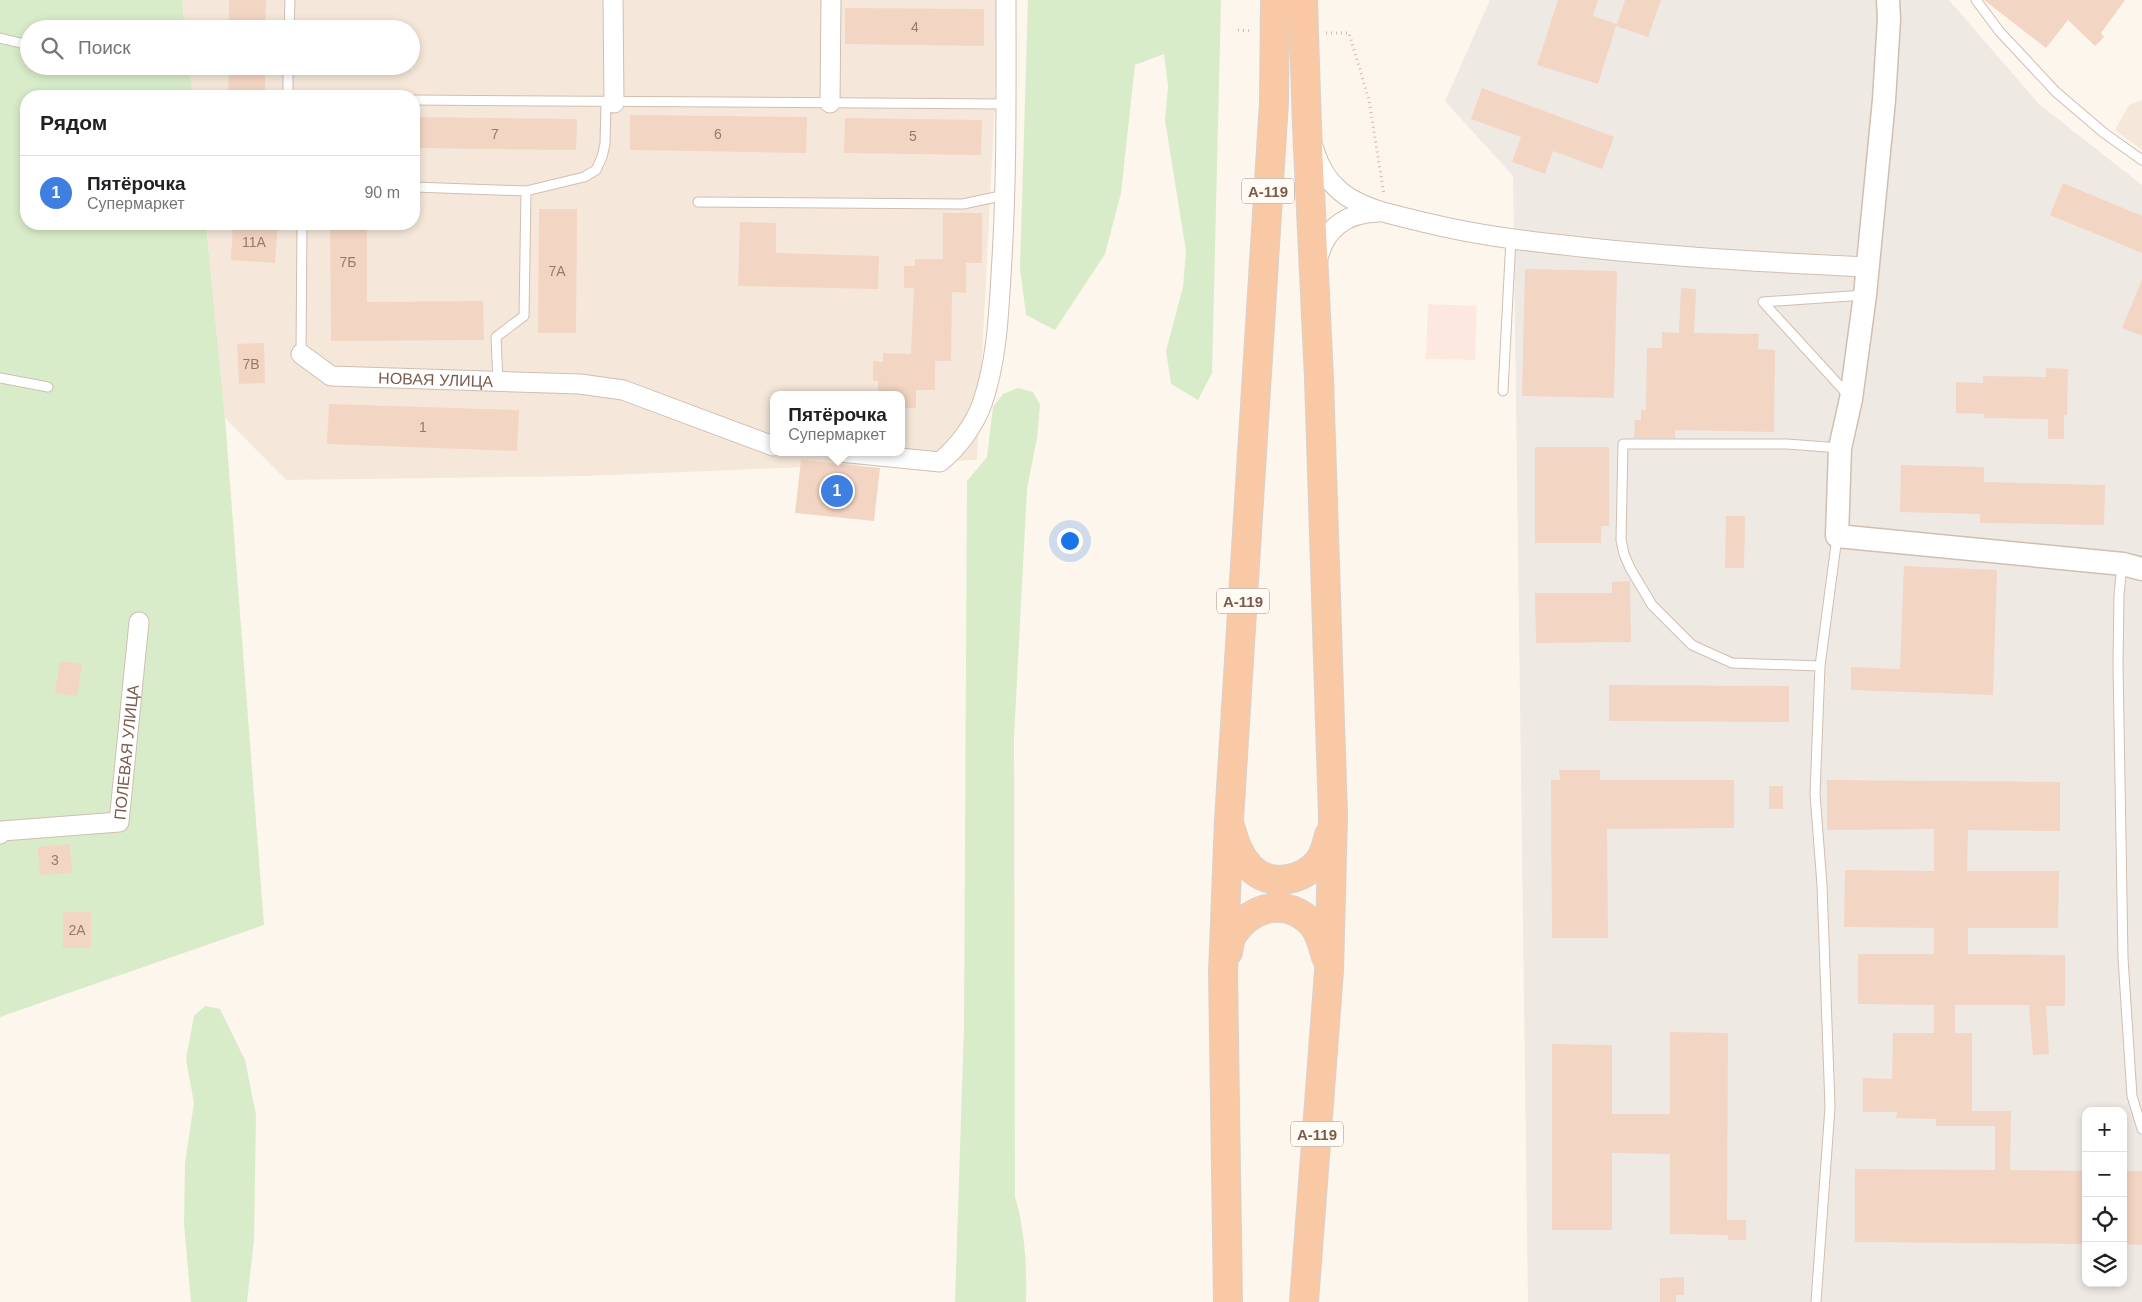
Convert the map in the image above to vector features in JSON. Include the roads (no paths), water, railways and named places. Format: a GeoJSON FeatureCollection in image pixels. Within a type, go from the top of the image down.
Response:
{"type":"FeatureCollection","features":[{"type":"Feature","properties":{"kind":"highway","name":"А-119"},"geometry":{"type":"LineString","coordinates":[[1228,1302],[1223,972],[1229,820],[1274,102],[1275,0]]}},
{"type":"Feature","properties":{"kind":"highway","name":"А-119"},"geometry":{"type":"LineString","coordinates":[[1303,0],[1307,127],[1315,275],[1333,816],[1329,971],[1304,1302]]}},
{"type":"Feature","properties":{"kind":"highway"},"geometry":{"type":"LineString","coordinates":[[1229,820],[1237,850],[1251,869],[1269,879],[1288,880],[1306,873],[1320,860],[1328,842],[1333,816]]}},
{"type":"Feature","properties":{"kind":"highway"},"geometry":{"type":"LineString","coordinates":[[1223,972],[1232,934],[1250,915],[1272,906],[1294,910],[1313,925],[1323,946],[1329,971]]}},
{"type":"Feature","properties":{"kind":"street"},"geometry":{"type":"LineString","coordinates":[[610,103],[613,0]]}},
{"type":"Feature","properties":{"kind":"street"},"geometry":{"type":"LineString","coordinates":[[830,103],[831,0]]}},
{"type":"Feature","properties":{"kind":"street"},"geometry":{"type":"LineString","coordinates":[[880,456],[940,462],[951,453],[973,422],[981,406],[990,376],[997,327],[1005,195],[1006,0]]}},
{"type":"Feature","properties":{"kind":"street"},"geometry":{"type":"LineString","coordinates":[[1888,0],[1889,19],[1884,100],[1866,295],[1851,399],[1840,448],[1837,536],[2132,566]]}},
{"type":"Feature","properties":{"kind":"street"},"geometry":{"type":"LineString","coordinates":[[1307,127],[1324,176],[1348,197],[1385,212],[1458,231],[1694,258],[1868,267]]}},
{"type":"Feature","properties":{"kind":"street"},"geometry":{"type":"LineString","coordinates":[[1315,275],[1323,246],[1338,225],[1348,217],[1363,212],[1385,212]]}},
{"type":"Feature","properties":{"kind":"street","name":"НОВАЯ УЛИЦА"},"geometry":{"type":"LineString","coordinates":[[301,354],[331,376],[580,384],[632,394],[770,445]]}},
{"type":"Feature","properties":{"kind":"street","name":"ПОЛЕВАЯ УЛИЦА"},"geometry":{"type":"LineString","coordinates":[[0,834],[2,831],[119,822],[139,622]]}},
{"type":"Feature","properties":{"kind":"lane"},"geometry":{"type":"LineString","coordinates":[[289,20],[290,0]]}},
{"type":"Feature","properties":{"kind":"lane"},"geometry":{"type":"LineString","coordinates":[[1976,0],[2000,32],[2056,92],[2104,133],[2142,160]]}},
{"type":"Feature","properties":{"kind":"lane"},"geometry":{"type":"LineString","coordinates":[[0,38],[20,43]]}},
{"type":"Feature","properties":{"kind":"lane"},"geometry":{"type":"LineString","coordinates":[[288,75],[288,90]]}},
{"type":"Feature","properties":{"kind":"lane"},"geometry":{"type":"LineString","coordinates":[[420,100],[610,103],[1006,104]]}},
{"type":"Feature","properties":{"kind":"lane"},"geometry":{"type":"LineString","coordinates":[[420,187],[526,191],[584,177],[596,170],[602,157],[610,103]]}},
{"type":"Feature","properties":{"kind":"lane"},"geometry":{"type":"LineString","coordinates":[[498,381],[496,337],[524,316],[526,191]]}},
{"type":"Feature","properties":{"kind":"lane"},"geometry":{"type":"LineString","coordinates":[[698,202],[963,204],[1005,195]]}},
{"type":"Feature","properties":{"kind":"lane"},"geometry":{"type":"LineString","coordinates":[[301,354],[302,230]]}},
{"type":"Feature","properties":{"kind":"lane"},"geometry":{"type":"LineString","coordinates":[[1503,391],[1511,238]]}},
{"type":"Feature","properties":{"kind":"lane"},"geometry":{"type":"LineString","coordinates":[[1851,399],[1763,302],[1866,295]]}},
{"type":"Feature","properties":{"kind":"lane"},"geometry":{"type":"LineString","coordinates":[[0,378],[48,387]]}},
{"type":"Feature","properties":{"kind":"lane"},"geometry":{"type":"LineString","coordinates":[[1820,666],[1732,663],[1692,645],[1652,605],[1630,568],[1621,540],[1623,444],[1786,444],[1840,448]]}},
{"type":"Feature","properties":{"kind":"lane"},"geometry":{"type":"LineString","coordinates":[[1816,1302],[1830,1107],[1822,885],[1815,794],[1820,666],[1837,536]]}},
{"type":"Feature","properties":{"kind":"lane"},"geometry":{"type":"LineString","coordinates":[[2132,566],[2119,595],[2118,663],[2123,958],[2132,1096],[2142,1129]]}},
{"type":"Feature","properties":{"kind":"place","name":"Пятёрочка"},"geometry":{"type":"Point","coordinates":[837,491]}}]}
